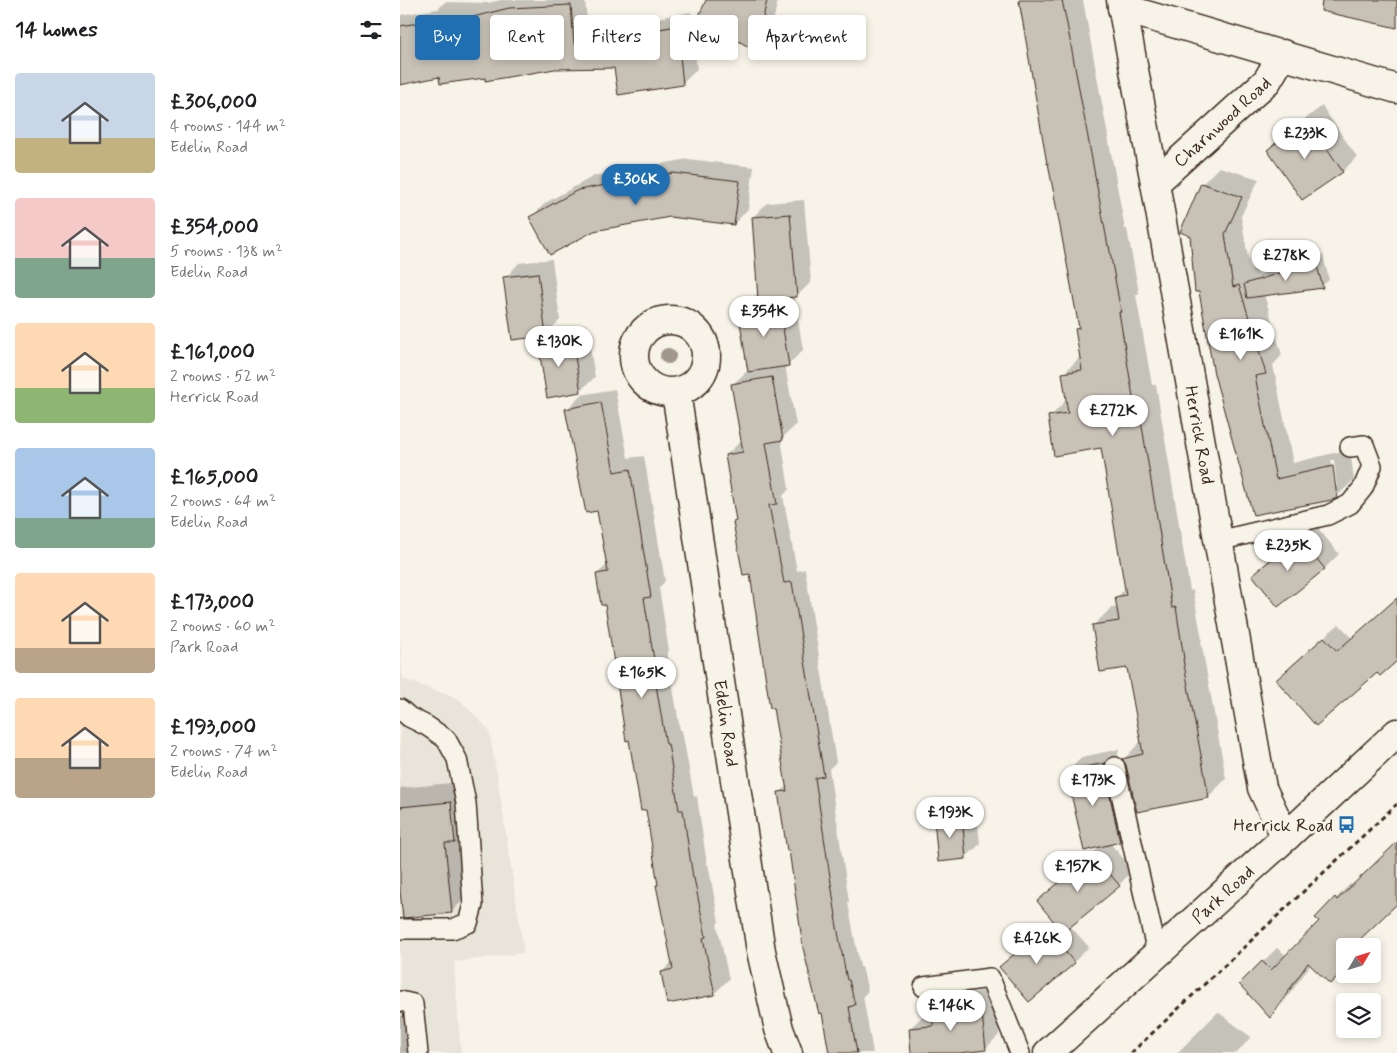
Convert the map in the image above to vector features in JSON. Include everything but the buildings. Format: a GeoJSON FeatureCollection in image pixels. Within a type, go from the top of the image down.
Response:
{"type":"FeatureCollection","features":[{"type":"Feature","properties":{"kind":"street","name":"Charnwood Road"},"geometry":{"type":"LineString","coordinates":[[1121,4],[1397,89]]}},
{"type":"Feature","properties":{"kind":"street","name":"Herrick Road"},"geometry":{"type":"LineString","coordinates":[[1121,4],[1155,183],[1262,788],[1278,822],[1287,836]]}},
{"type":"Feature","properties":{"kind":"street","name":"Charnwood Road"},"geometry":{"type":"LineString","coordinates":[[1155,183],[1267,81],[1283,54]]}},
{"type":"Feature","properties":{"kind":"street","name":"Edelin Road"},"geometry":{"type":"LineString","coordinates":[[676,392],[761,951],[779,1029],[788,1053]]}},
{"type":"Feature","properties":{"kind":"street","name":"Park Road"},"geometry":{"type":"LineString","coordinates":[[1048,1053],[1287,836],[1397,733]]}},
{"type":"Feature","properties":{"kind":"lane"},"geometry":{"type":"LineString","coordinates":[[1218,541],[1328,515],[1350,504],[1363,488],[1372,466],[1364,445],[1350,447]]}},
{"type":"Feature","properties":{"kind":"lane"},"geometry":{"type":"LineString","coordinates":[[400,709],[409,717],[428,726],[446,739],[457,758],[466,802],[473,905],[468,923],[452,929],[400,929]]}},
{"type":"Feature","properties":{"kind":"lane"},"geometry":{"type":"LineString","coordinates":[[1115,768],[1158,953]]}},
{"type":"Feature","properties":{"kind":"lane"},"geometry":{"type":"LineString","coordinates":[[924,988],[990,978],[1020,1053]]}},
{"type":"Feature","properties":{"kind":"lane"},"geometry":{"type":"LineString","coordinates":[[400,1002],[413,1004],[418,1053]]}},
{"type":"Feature","properties":{"kind":"path"},"geometry":{"type":"LineString","coordinates":[[1131,1053],[1397,804]]}},
{"type":"Feature","properties":{"kind":"shaded area"},"geometry":{"type":"Polygon","coordinates":[[[400,635],[403,679],[459,699],[489,730],[524,953],[454,962],[461,1053],[400,1053],[400,635]]]}},
{"type":"Feature","properties":{"kind":"place","name":"Herrick Road"},"geometry":{"type":"Point","coordinates":[1347,825]}}]}
